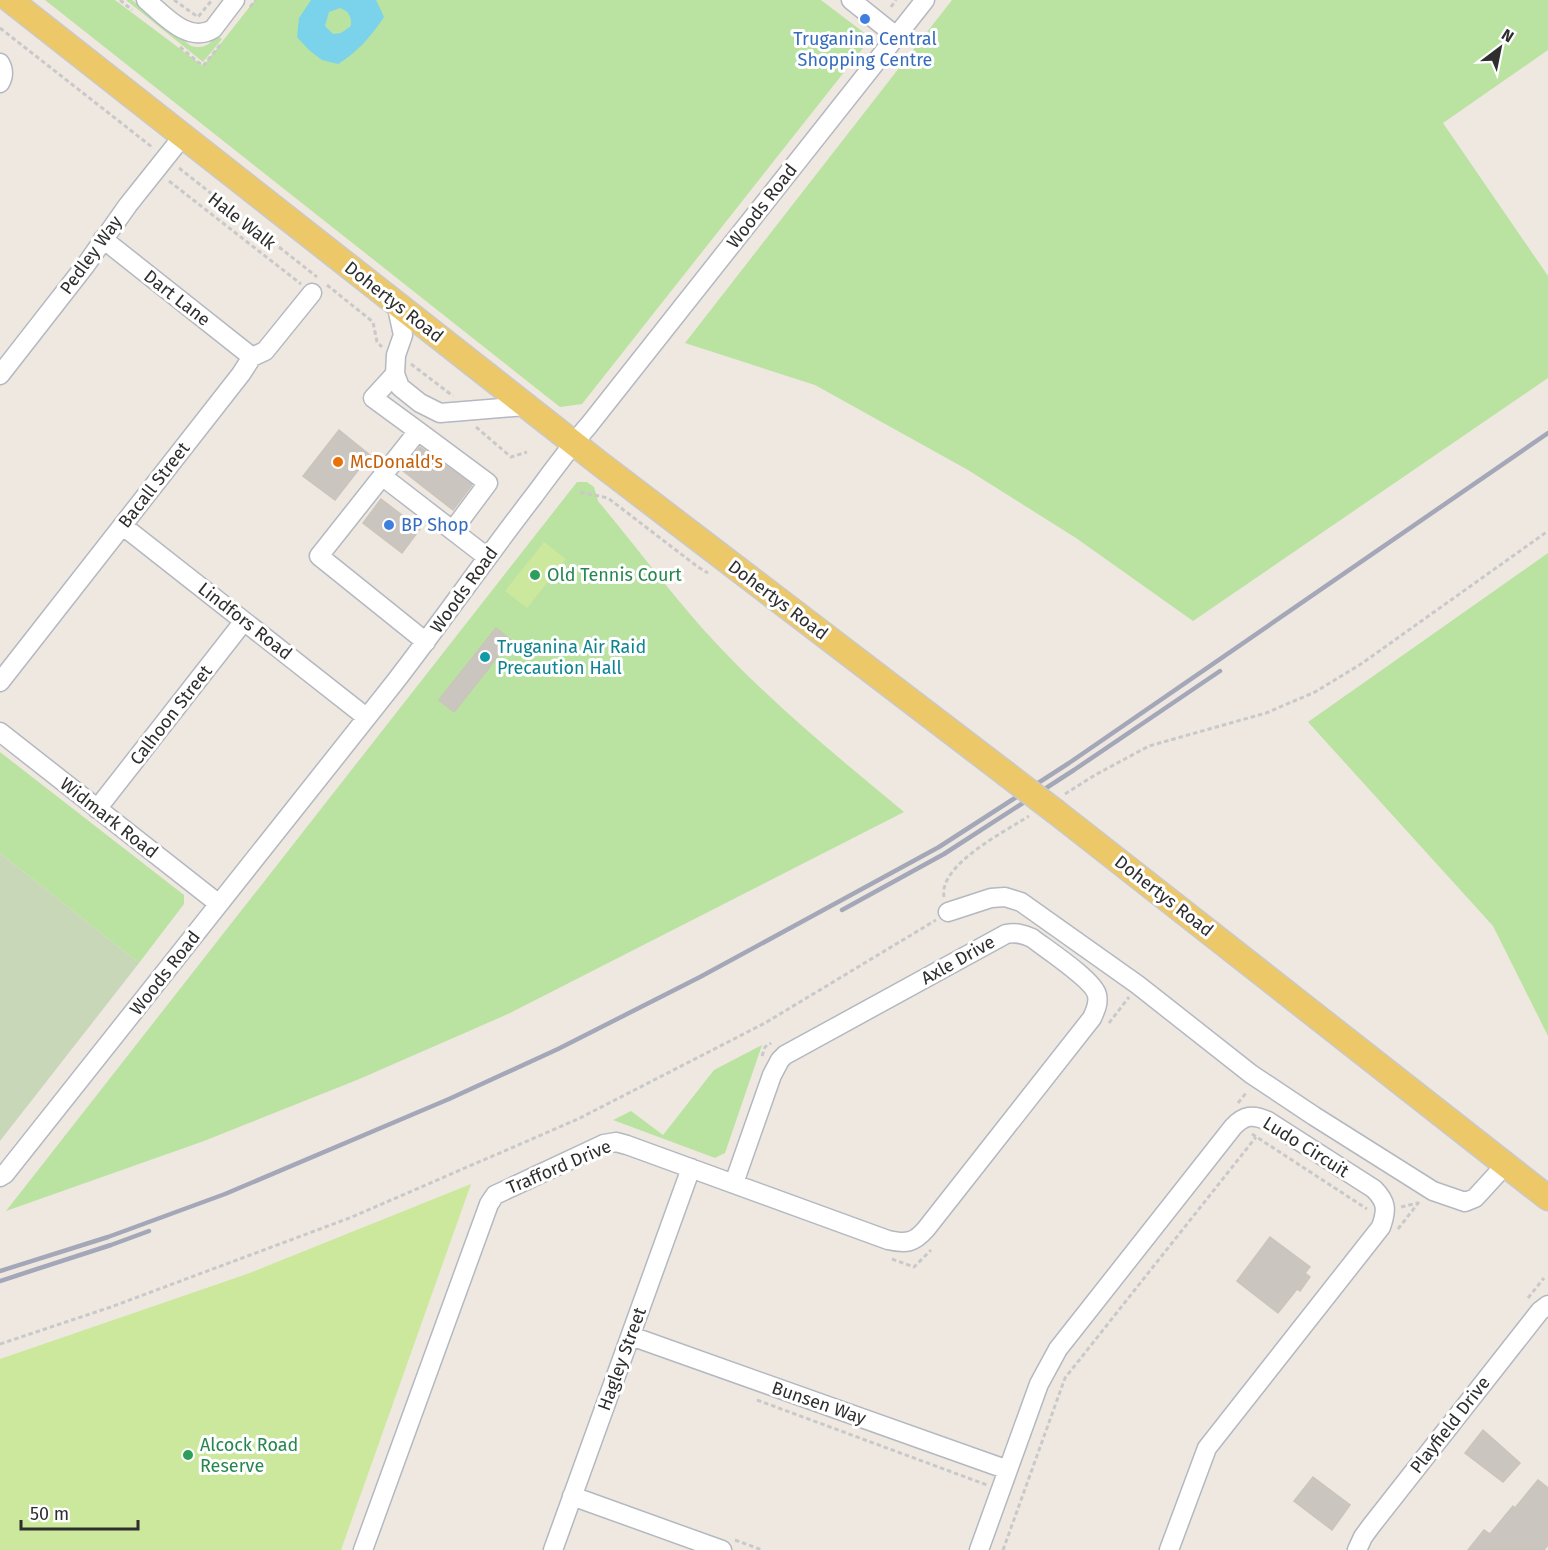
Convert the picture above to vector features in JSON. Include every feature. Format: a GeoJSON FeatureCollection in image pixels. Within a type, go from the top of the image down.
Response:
{"type":"FeatureCollection","features":[{"type":"Feature","properties":{"kind":"main road","name":"Dohertys Road"},"geometry":{"type":"LineString","coordinates":[[10,0],[573,443],[1051,806],[1548,1198]]}},
{"type":"Feature","properties":{"kind":"street"},"geometry":{"type":"LineString","coordinates":[[146,0],[178,26],[187,32],[197,34],[210,31],[235,0]]}},
{"type":"Feature","properties":{"kind":"street"},"geometry":{"type":"LineString","coordinates":[[851,0],[896,36]]}},
{"type":"Feature","properties":{"kind":"street","name":"Woods Road"},"geometry":{"type":"LineString","coordinates":[[0,1177],[5,1174],[426,642],[573,443],[596,417],[925,0]]}},
{"type":"Feature","properties":{"kind":"street","name":"Pedley Way"},"geometry":{"type":"LineString","coordinates":[[0,375],[183,136]]}},
{"type":"Feature","properties":{"kind":"street","name":"Dart Lane"},"geometry":{"type":"LineString","coordinates":[[103,239],[252,357]]}},
{"type":"Feature","properties":{"kind":"street","name":"Bacall Street"},"geometry":{"type":"LineString","coordinates":[[0,682],[252,357],[265,351],[312,293]]}},
{"type":"Feature","properties":{"kind":"street"},"geometry":{"type":"LineString","coordinates":[[396,303],[403,335],[396,355],[395,374],[400,387],[440,413],[526,406]]}},
{"type":"Feature","properties":{"kind":"street"},"geometry":{"type":"LineString","coordinates":[[395,374],[373,398],[488,483],[453,530]]}},
{"type":"Feature","properties":{"kind":"street"},"geometry":{"type":"LineString","coordinates":[[418,431],[319,556],[426,642]]}},
{"type":"Feature","properties":{"kind":"street"},"geometry":{"type":"LineString","coordinates":[[382,476],[487,557]]}},
{"type":"Feature","properties":{"kind":"street","name":"Lindfors Road"},"geometry":{"type":"LineString","coordinates":[[123,526],[366,717]]}},
{"type":"Feature","properties":{"kind":"street","name":"Calhoon Street"},"geometry":{"type":"LineString","coordinates":[[97,808],[244,621]]}},
{"type":"Feature","properties":{"kind":"street","name":"Widmark Road"},"geometry":{"type":"LineString","coordinates":[[0,732],[219,904]]}},
{"type":"Feature","properties":{"kind":"street"},"geometry":{"type":"LineString","coordinates":[[948,912],[991,898],[1005,897],[1021,902],[1138,986],[1251,1074],[1314,1116],[1426,1197],[1465,1202],[1475,1198],[1504,1164]]}},
{"type":"Feature","properties":{"kind":"street","name":"Axle Drive"},"geometry":{"type":"LineString","coordinates":[[734,1183],[772,1075],[785,1055],[1006,933],[1024,934],[1091,985],[1097,996],[1098,1004],[1092,1018],[934,1220],[913,1241]]}},
{"type":"Feature","properties":{"kind":"street","name":"Ludo Circuit"},"geometry":{"type":"LineString","coordinates":[[979,1550],[1039,1384],[1058,1349],[1238,1123],[1249,1116],[1258,1116],[1268,1121],[1374,1189],[1381,1196],[1385,1205],[1381,1214]]}},
{"type":"Feature","properties":{"kind":"street","name":"Trafford Drive"},"geometry":{"type":"LineString","coordinates":[[363,1550],[495,1195],[610,1142],[616,1142],[888,1240],[913,1241]]}},
{"type":"Feature","properties":{"kind":"street","name":"Hagley Street"},"geometry":{"type":"LineString","coordinates":[[553,1550],[691,1168]]}},
{"type":"Feature","properties":{"kind":"street"},"geometry":{"type":"LineString","coordinates":[[1169,1550],[1207,1448],[1381,1227],[1381,1214]]}},
{"type":"Feature","properties":{"kind":"street","name":"Playfield Drive"},"geometry":{"type":"LineString","coordinates":[[1358,1550],[1371,1526],[1540,1311],[1548,1305]]}},
{"type":"Feature","properties":{"kind":"street","name":"Bunsen Way"},"geometry":{"type":"LineString","coordinates":[[631,1336],[1008,1470]]}},
{"type":"Feature","properties":{"kind":"street"},"geometry":{"type":"LineString","coordinates":[[572,1496],[722,1550]]}},
{"type":"Feature","properties":{"kind":"path"},"geometry":{"type":"LineString","coordinates":[[174,0],[198,17],[212,0]]}},
{"type":"Feature","properties":{"kind":"path"},"geometry":{"type":"LineString","coordinates":[[891,7],[896,0]]}},
{"type":"Feature","properties":{"kind":"path"},"geometry":{"type":"LineString","coordinates":[[0,28],[161,164],[373,322]]}},
{"type":"Feature","properties":{"kind":"path"},"geometry":{"type":"LineString","coordinates":[[195,60],[203,66],[225,38]]}},
{"type":"Feature","properties":{"kind":"path","name":"Hale Walk"},"geometry":{"type":"LineString","coordinates":[[161,164],[312,293]]}},
{"type":"Feature","properties":{"kind":"path"},"geometry":{"type":"LineString","coordinates":[[580,492],[608,498],[698,567]]}},
{"type":"Feature","properties":{"kind":"path"},"geometry":{"type":"LineString","coordinates":[[0,1344],[111,1307],[352,1217],[578,1119],[765,1023],[948,912],[943,893],[950,873],[969,854],[1051,806],[1095,775],[1149,746],[1266,713],[1315,692],[1360,664],[1548,531]]}},
{"type":"Feature","properties":{"kind":"path"},"geometry":{"type":"LineString","coordinates":[[1109,1022],[1124,1004]]}},
{"type":"Feature","properties":{"kind":"path"},"geometry":{"type":"LineString","coordinates":[[1251,1074],[1246,1093],[1255,1116]]}},
{"type":"Feature","properties":{"kind":"path"},"geometry":{"type":"LineString","coordinates":[[1238,1123],[1381,1214],[1426,1197]]}},
{"type":"Feature","properties":{"kind":"path"},"geometry":{"type":"LineString","coordinates":[[1003,1550],[1065,1378],[1256,1136]]}},
{"type":"Feature","properties":{"kind":"path"},"geometry":{"type":"LineString","coordinates":[[1397,1231],[1426,1197]]}},
{"type":"Feature","properties":{"kind":"path"},"geometry":{"type":"LineString","coordinates":[[884,1256],[914,1267],[935,1244]]}},
{"type":"Feature","properties":{"kind":"path"},"geometry":{"type":"LineString","coordinates":[[749,1397],[989,1486]]}},
{"type":"Feature","properties":{"kind":"green space"},"geometry":{"type":"Polygon","coordinates":[[[45,0],[115,0],[203,66],[255,0],[821,0],[871,38],[582,404],[560,407],[45,0]]]}},
{"type":"Feature","properties":{"kind":"green space"},"geometry":{"type":"Polygon","coordinates":[[[126,0],[132,0],[191,46],[206,46],[217,36],[222,39],[203,62],[126,0]]]}},
{"type":"Feature","properties":{"kind":"green space"},"geometry":{"type":"Polygon","coordinates":[[[952,0],[1548,0],[1548,50],[1443,123],[1548,276],[1548,378],[1193,621],[1076,538],[968,470],[815,385],[685,343],[952,0]]]}},
{"type":"Feature","properties":{"kind":"green space"},"geometry":{"type":"Polygon","coordinates":[[[577,482],[587,482],[594,487],[598,501],[725,653],[800,724],[904,812],[508,1014],[357,1080],[204,1141],[6,1211],[577,482]]]}},
{"type":"Feature","properties":{"kind":"green space","name":"Old Tennis Court"},"geometry":{"type":"Polygon","coordinates":[[[544,542],[566,559],[527,608],[505,591],[544,542]]]}},
{"type":"Feature","properties":{"kind":"green space"},"geometry":{"type":"Polygon","coordinates":[[[1548,553],[1548,1036],[1493,926],[1308,722],[1548,553]]]}},
{"type":"Feature","properties":{"kind":"green space"},"geometry":{"type":"Polygon","coordinates":[[[0,752],[184,895],[184,904],[139,963],[0,853],[0,752]]]}},
{"type":"Feature","properties":{"kind":"green space"},"geometry":{"type":"Polygon","coordinates":[[[0,853],[139,963],[0,1141],[0,853]]]}},
{"type":"Feature","properties":{"kind":"green space"},"geometry":{"type":"Polygon","coordinates":[[[762,1045],[725,1153],[715,1158],[613,1120],[631,1111],[663,1135],[714,1070],[762,1045]]]}},
{"type":"Feature","properties":{"kind":"green space","name":"Alcock Road Reserve"},"geometry":{"type":"Polygon","coordinates":[[[471,1184],[341,1550],[0,1550],[0,1359],[247,1274],[471,1184]]]}},
{"type":"Feature","properties":{"kind":"water"},"geometry":{"type":"Polygon","coordinates":[[[311,0],[376,0],[384,17],[364,43],[338,64],[322,60],[297,37],[299,18],[311,0]],[[340,8],[329,12],[325,26],[333,34],[341,33],[351,26],[349,15],[340,8]]]}},
{"type":"Feature","properties":{"kind":"building"},"geometry":{"type":"Polygon","coordinates":[[[339,430],[370,455],[335,500],[303,476],[339,430]]]}},
{"type":"Feature","properties":{"kind":"building"},"geometry":{"type":"Polygon","coordinates":[[[420,447],[472,485],[453,510],[402,470],[420,447]]]}},
{"type":"Feature","properties":{"kind":"building"},"geometry":{"type":"Polygon","coordinates":[[[381,499],[420,529],[402,553],[363,523],[381,499]]]}},
{"type":"Feature","properties":{"kind":"building","name":"Truganina Air Raid Precaution Hall"},"geometry":{"type":"Polygon","coordinates":[[[496,628],[511,640],[454,712],[439,700],[496,628]]]}},
{"type":"Feature","properties":{"kind":"building"},"geometry":{"type":"Polygon","coordinates":[[[1270,1237],[1310,1267],[1305,1273],[1310,1277],[1300,1291],[1297,1289],[1278,1313],[1237,1281],[1270,1237]]]}},
{"type":"Feature","properties":{"kind":"building"},"geometry":{"type":"Polygon","coordinates":[[[1483,1430],[1520,1463],[1503,1482],[1465,1453],[1483,1430]]]}},
{"type":"Feature","properties":{"kind":"building"},"geometry":{"type":"Polygon","coordinates":[[[1313,1477],[1350,1505],[1332,1530],[1294,1501],[1313,1477]]]}},
{"type":"Feature","properties":{"kind":"building"},"geometry":{"type":"Polygon","coordinates":[[[1538,1480],[1548,1488],[1548,1545],[1544,1550],[1468,1550],[1484,1530],[1490,1534],[1538,1480]]]}},
{"type":"Feature","properties":{"kind":"railway"},"geometry":{"type":"LineString","coordinates":[[0,1271],[108,1237],[225,1194],[449,1099],[558,1049],[700,977],[939,847],[1069,763],[1548,433]]}},
{"type":"Feature","properties":{"kind":"railway"},"geometry":{"type":"LineString","coordinates":[[842,910],[944,854],[1074,770],[1220,671]]}},
{"type":"Feature","properties":{"kind":"railway"},"geometry":{"type":"LineString","coordinates":[[0,1281],[149,1231]]}},
{"type":"Feature","properties":{"kind":"place","name":"Truganina Central Shopping Centre"},"geometry":{"type":"Point","coordinates":[865,19]}},
{"type":"Feature","properties":{"kind":"place","name":"McDonald's"},"geometry":{"type":"Point","coordinates":[338,462]}},
{"type":"Feature","properties":{"kind":"place","name":"BP Shop"},"geometry":{"type":"Point","coordinates":[389,525]}},
{"type":"Feature","properties":{"kind":"place","name":"Old Tennis Court"},"geometry":{"type":"Point","coordinates":[535,575]}},
{"type":"Feature","properties":{"kind":"place","name":"Truganina Air Raid Precaution Hall"},"geometry":{"type":"Point","coordinates":[485,657]}},
{"type":"Feature","properties":{"kind":"place","name":"Alcock Road Reserve"},"geometry":{"type":"Point","coordinates":[188,1455]}}]}
